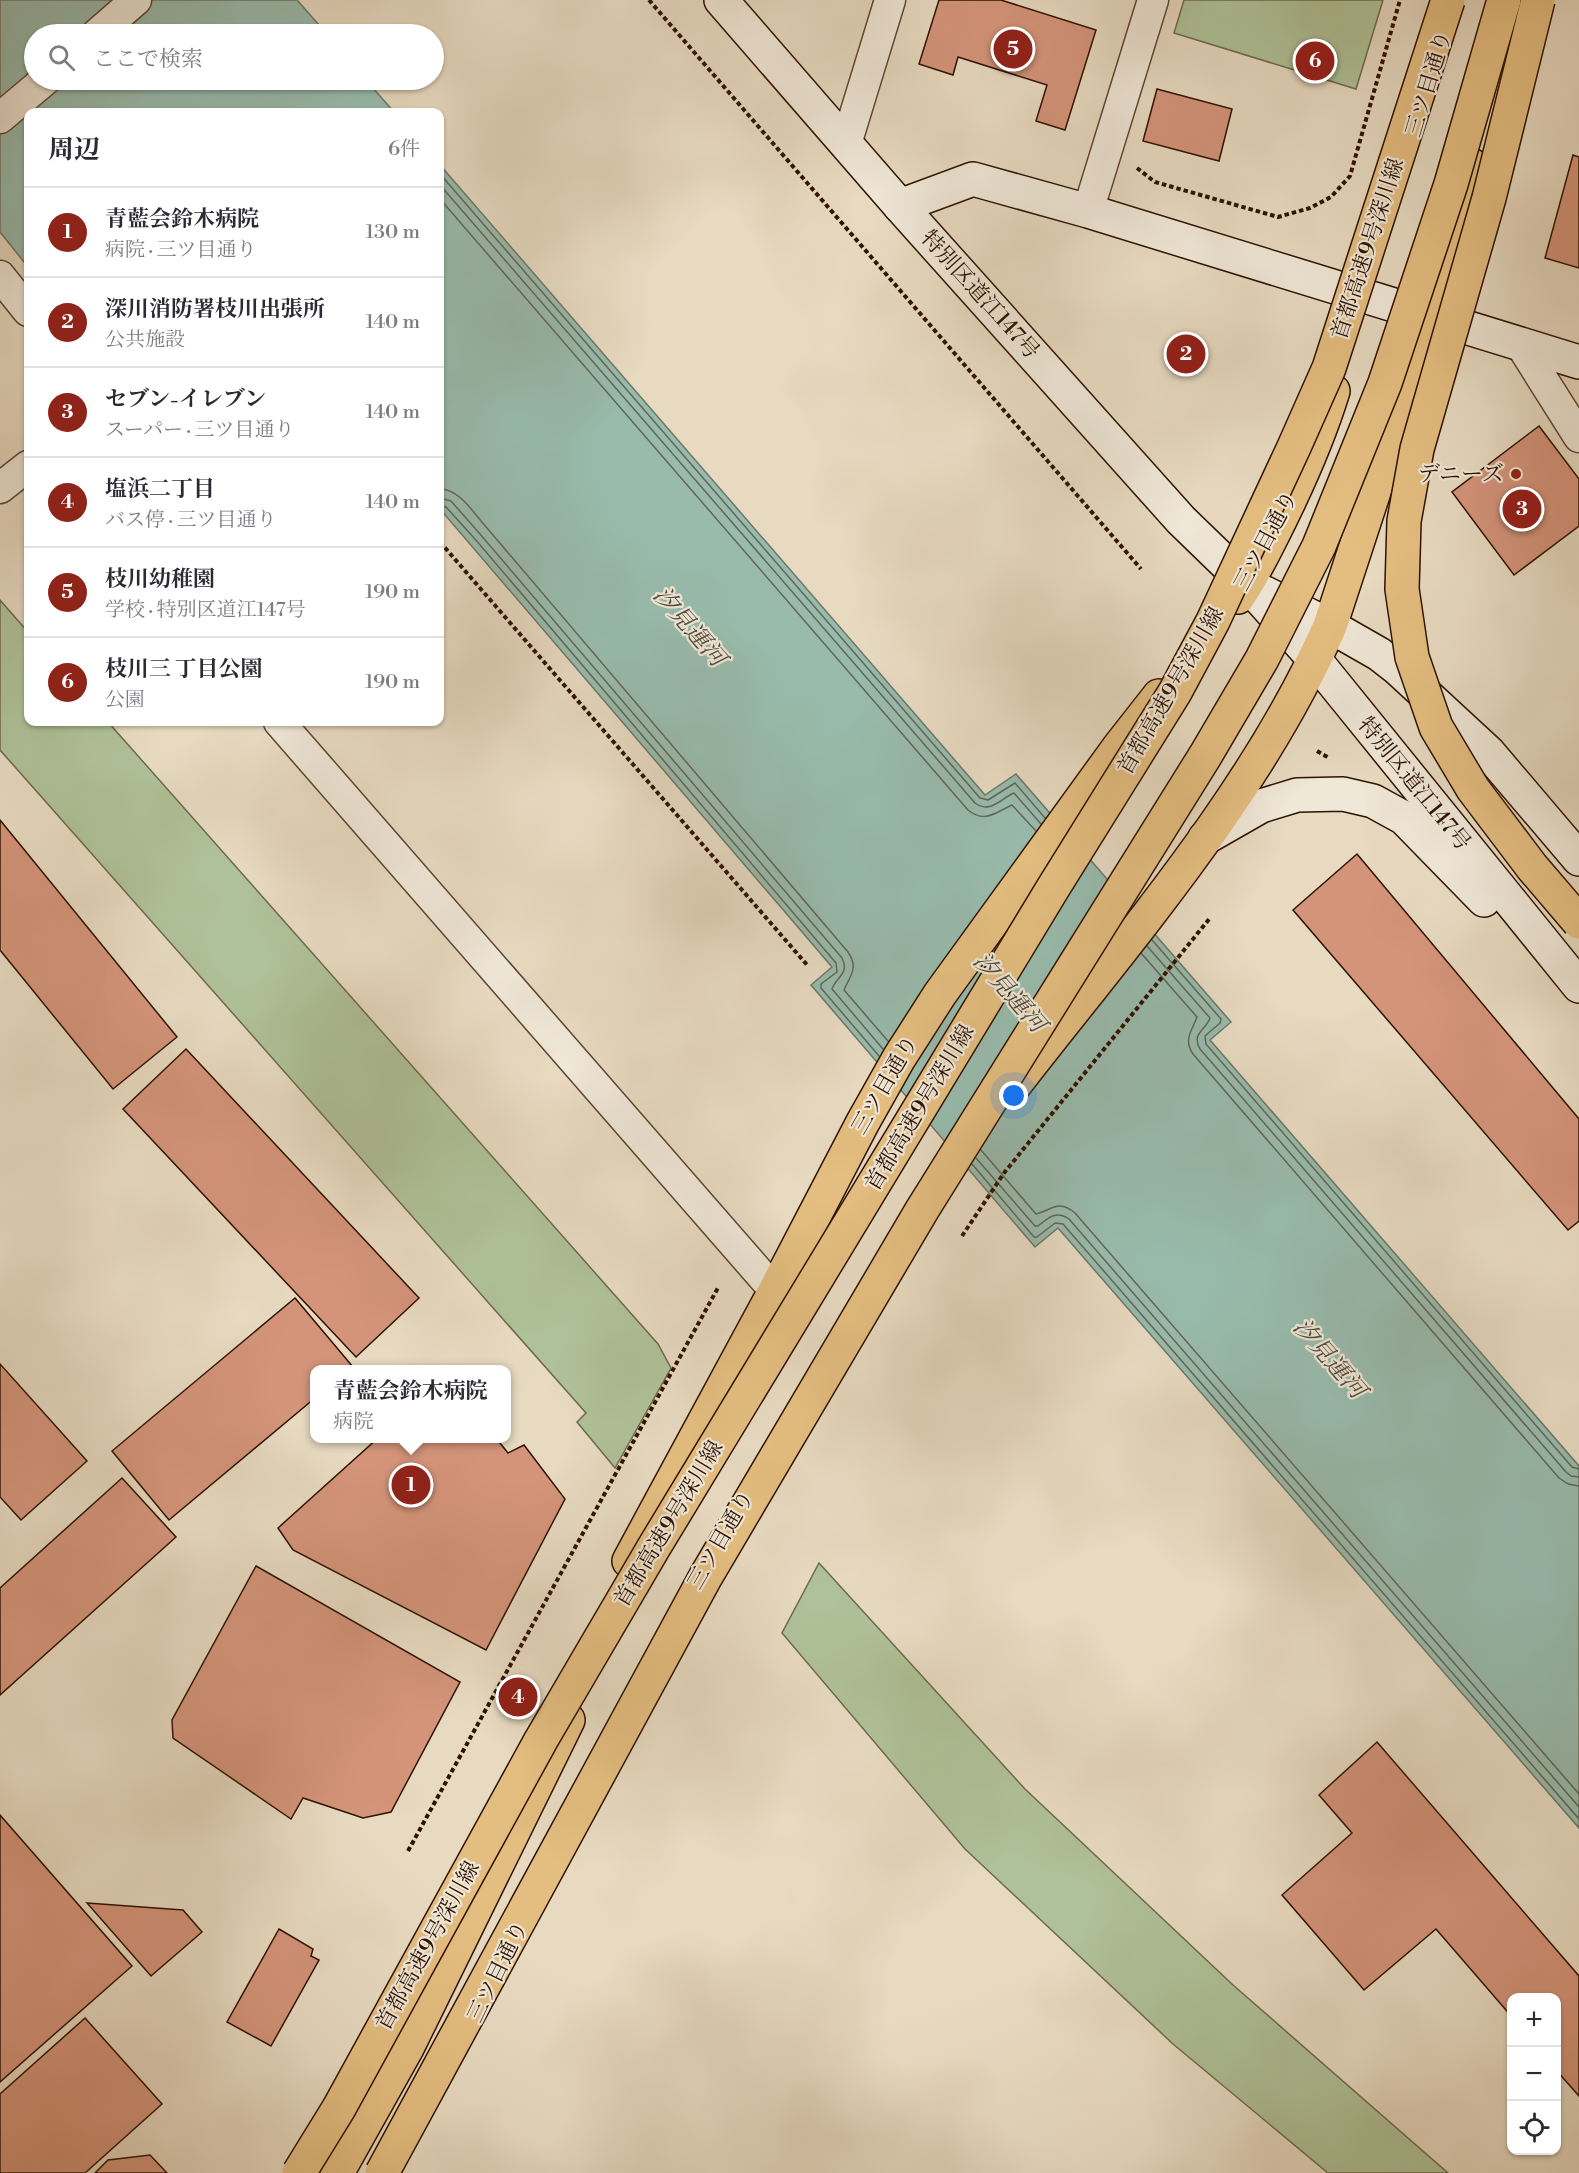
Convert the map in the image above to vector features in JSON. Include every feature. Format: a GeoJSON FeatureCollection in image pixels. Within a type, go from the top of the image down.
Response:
{"type":"FeatureCollection","features":[{"type":"Feature","properties":{"kind":"main road","name":"首都高速9号深川線"},"geometry":{"type":"LineString","coordinates":[[299,2173],[339,2108],[541,1740],[654,1547],[1053,888],[1175,692],[1213,621],[1329,368],[1448,0]]}},
{"type":"Feature","properties":{"kind":"main road","name":"三ツ目通り"},"geometry":{"type":"LineString","coordinates":[[290,2173],[334,2104],[894,1068],[940,994],[1119,747],[1247,584],[1284,512],[1316,440],[1364,296],[1455,0]]}},
{"type":"Feature","properties":{"kind":"main road"},"geometry":{"type":"LineString","coordinates":[[382,2173],[712,1566],[922,1210],[1205,756],[1262,659],[1319,546],[1385,383],[1451,184],[1504,0]]}},
{"type":"Feature","properties":{"kind":"main road","name":"三ツ目通り"},"geometry":{"type":"LineString","coordinates":[[397,2173],[441,2090],[592,1776],[698,1580],[794,1414],[919,1208],[1205,838],[1246,780],[1315,660],[1330,626],[1401,409],[1521,0]]}},
{"type":"Feature","properties":{"kind":"main road"},"geometry":{"type":"LineString","coordinates":[[1538,0],[1489,198],[1418,449],[1404,521],[1402,589],[1412,657],[1436,727],[1473,789],[1532,867],[1579,922]]}},
{"type":"Feature","properties":{"kind":"main road"},"geometry":{"type":"LineString","coordinates":[[338,2173],[407,2048],[654,1547]]}},
{"type":"Feature","properties":{"kind":"street"},"geometry":{"type":"LineString","coordinates":[[108,24],[136,0]]}},
{"type":"Feature","properties":{"kind":"street","name":"特別区道江147号"},"geometry":{"type":"LineString","coordinates":[[721,0],[900,206],[1181,520],[1247,584],[1315,660],[1579,986]]}},
{"type":"Feature","properties":{"kind":"street"},"geometry":{"type":"LineString","coordinates":[[846,144],[890,0]]}},
{"type":"Feature","properties":{"kind":"street"},"geometry":{"type":"LineString","coordinates":[[1088,211],[1153,0]]}},
{"type":"Feature","properties":{"kind":"street"},"geometry":{"type":"LineString","coordinates":[[0,118],[33,90]]}},
{"type":"Feature","properties":{"kind":"street"},"geometry":{"type":"LineString","coordinates":[[900,206],[973,179],[1088,211],[1579,362]]}},
{"type":"Feature","properties":{"kind":"street"},"geometry":{"type":"LineString","coordinates":[[0,276],[24,306]]}},
{"type":"Feature","properties":{"kind":"street"},"geometry":{"type":"LineString","coordinates":[[1521,345],[1579,437]]}},
{"type":"Feature","properties":{"kind":"street"},"geometry":{"type":"LineString","coordinates":[[0,488],[24,469]]}},
{"type":"Feature","properties":{"kind":"street","name":"特別区道江147号"},"geometry":{"type":"LineString","coordinates":[[1247,584],[1330,626],[1379,654],[1397,668],[1488,752],[1579,859]]}},
{"type":"Feature","properties":{"kind":"street"},"geometry":{"type":"LineString","coordinates":[[282,726],[775,1291]]}},
{"type":"Feature","properties":{"kind":"street","name":"特別区道江147号"},"geometry":{"type":"LineString","coordinates":[[1205,838],[1261,806],[1297,795],[1343,794],[1373,801],[1404,818],[1579,999]]}},
{"type":"Feature","properties":{"kind":"path"},"geometry":{"type":"LineString","coordinates":[[649,0],[1142,569]]}},
{"type":"Feature","properties":{"kind":"path"},"geometry":{"type":"LineString","coordinates":[[1137,167],[1155,182],[1278,217],[1310,208],[1331,197],[1350,176],[1400,0]]}},
{"type":"Feature","properties":{"kind":"path"},"geometry":{"type":"LineString","coordinates":[[444,547],[808,966]]}},
{"type":"Feature","properties":{"kind":"path"},"geometry":{"type":"LineString","coordinates":[[962,1236],[1004,1173],[1210,918]]}},
{"type":"Feature","properties":{"kind":"path"},"geometry":{"type":"LineString","coordinates":[[408,1851],[718,1286]]}},
{"type":"Feature","properties":{"kind":"shaded area"},"geometry":{"type":"Polygon","coordinates":[[[1184,0],[1383,0],[1356,89],[1174,33],[1184,0]]]}},
{"type":"Feature","properties":{"kind":"shaded area"},"geometry":{"type":"Polygon","coordinates":[[[0,600],[24,627],[24,726],[112,726],[658,1344],[671,1368],[615,1468],[577,1422],[586,1413],[0,750],[0,600]]]}},
{"type":"Feature","properties":{"kind":"shaded area"},"geometry":{"type":"Polygon","coordinates":[[[819,1563],[1025,1789],[1233,1985],[1448,2173],[1328,2173],[1173,2044],[965,1849],[782,1633],[819,1563]]]}},
{"type":"Feature","properties":{"kind":"water"},"geometry":{"type":"Polygon","coordinates":[[[0,0],[297,0],[318,24],[24,24],[24,90],[375,90],[390,108],[24,108],[24,262],[0,232],[0,0]]]}},
{"type":"Feature","properties":{"kind":"water","name":"汐見運河"},"geometry":{"type":"Polygon","coordinates":[[[444,170],[985,795],[1016,774],[1231,1022],[1210,1040],[1579,1466],[1579,1828],[1058,1228],[1035,1247],[811,985],[832,967],[444,514],[444,170]]]}},
{"type":"Feature","properties":{"kind":"building"},"geometry":{"type":"Polygon","coordinates":[[[939,0],[1001,0],[1096,30],[1065,130],[1036,121],[1047,85],[958,57],[953,75],[919,64],[939,0]]]}},
{"type":"Feature","properties":{"kind":"building"},"geometry":{"type":"Polygon","coordinates":[[[1157,89],[1232,109],[1219,161],[1143,141],[1157,89]]]}},
{"type":"Feature","properties":{"kind":"building"},"geometry":{"type":"Polygon","coordinates":[[[1573,155],[1579,157],[1579,268],[1545,258],[1573,155]]]}},
{"type":"Feature","properties":{"kind":"building"},"geometry":{"type":"Polygon","coordinates":[[[1539,426],[1579,479],[1579,526],[1514,575],[1452,492],[1539,426]]]}},
{"type":"Feature","properties":{"kind":"building"},"geometry":{"type":"Polygon","coordinates":[[[0,820],[177,1037],[113,1089],[0,950],[0,820]]]}},
{"type":"Feature","properties":{"kind":"building"},"geometry":{"type":"Polygon","coordinates":[[[1357,854],[1579,1119],[1579,1221],[1568,1230],[1293,910],[1357,854]]]}},
{"type":"Feature","properties":{"kind":"building"},"geometry":{"type":"Polygon","coordinates":[[[186,1049],[419,1298],[356,1357],[123,1109],[186,1049]]]}},
{"type":"Feature","properties":{"kind":"building"},"geometry":{"type":"Polygon","coordinates":[[[295,1298],[351,1365],[310,1365],[310,1402],[169,1520],[112,1451],[295,1298]]]}},
{"type":"Feature","properties":{"kind":"building"},"geometry":{"type":"Polygon","coordinates":[[[0,1364],[87,1461],[21,1520],[0,1497],[0,1364]]]}},
{"type":"Feature","properties":{"kind":"building"},"geometry":{"type":"Polygon","coordinates":[[[372,1443],[500,1443],[508,1453],[524,1445],[565,1499],[486,1650],[293,1550],[278,1528],[372,1443]]]}},
{"type":"Feature","properties":{"kind":"building"},"geometry":{"type":"Polygon","coordinates":[[[122,1478],[176,1537],[0,1695],[0,1588],[122,1478]]]}},
{"type":"Feature","properties":{"kind":"building"},"geometry":{"type":"Polygon","coordinates":[[[256,1566],[460,1682],[391,1812],[363,1818],[303,1798],[291,1819],[173,1738],[172,1720],[256,1566]]]}},
{"type":"Feature","properties":{"kind":"building"},"geometry":{"type":"Polygon","coordinates":[[[1377,1742],[1579,1976],[1579,2096],[1561,2076],[1561,1993],[1507,1993],[1507,2011],[1436,1929],[1364,1990],[1282,1895],[1352,1833],[1319,1795],[1377,1742]]]}},
{"type":"Feature","properties":{"kind":"building"},"geometry":{"type":"Polygon","coordinates":[[[0,1815],[132,1966],[0,2082],[0,1815]]]}},
{"type":"Feature","properties":{"kind":"building"},"geometry":{"type":"Polygon","coordinates":[[[87,1903],[183,1910],[202,1932],[151,1976],[87,1903]]]}},
{"type":"Feature","properties":{"kind":"building"},"geometry":{"type":"Polygon","coordinates":[[[279,1929],[313,1949],[311,1956],[319,1960],[271,2046],[227,2022],[279,1929]]]}},
{"type":"Feature","properties":{"kind":"building"},"geometry":{"type":"Polygon","coordinates":[[[85,2018],[162,2104],[85,2173],[0,2173],[0,2094],[85,2018]]]}},
{"type":"Feature","properties":{"kind":"building"},"geometry":{"type":"Polygon","coordinates":[[[150,2155],[167,2173],[95,2173],[108,2160],[150,2155]]]}},
{"type":"Feature","properties":{"kind":"place","name":"枝川幼稚園"},"geometry":{"type":"Point","coordinates":[1013,49]}},
{"type":"Feature","properties":{"kind":"place","name":"枝川三 丁目公園"},"geometry":{"type":"Point","coordinates":[1315,61]}},
{"type":"Feature","properties":{"kind":"place","name":"深川消防署枝川出張所"},"geometry":{"type":"Point","coordinates":[1186,354]}},
{"type":"Feature","properties":{"kind":"place","name":"デニーズ"},"geometry":{"type":"Point","coordinates":[1516,474]}},
{"type":"Feature","properties":{"kind":"place","name":"セブン-イレブン"},"geometry":{"type":"Point","coordinates":[1522,509]}},
{"type":"Feature","properties":{"kind":"place","name":"青藍会鈴木病院"},"geometry":{"type":"Point","coordinates":[411,1485]}},
{"type":"Feature","properties":{"kind":"place","name":"塩浜二丁目"},"geometry":{"type":"Point","coordinates":[518,1697]}}]}
